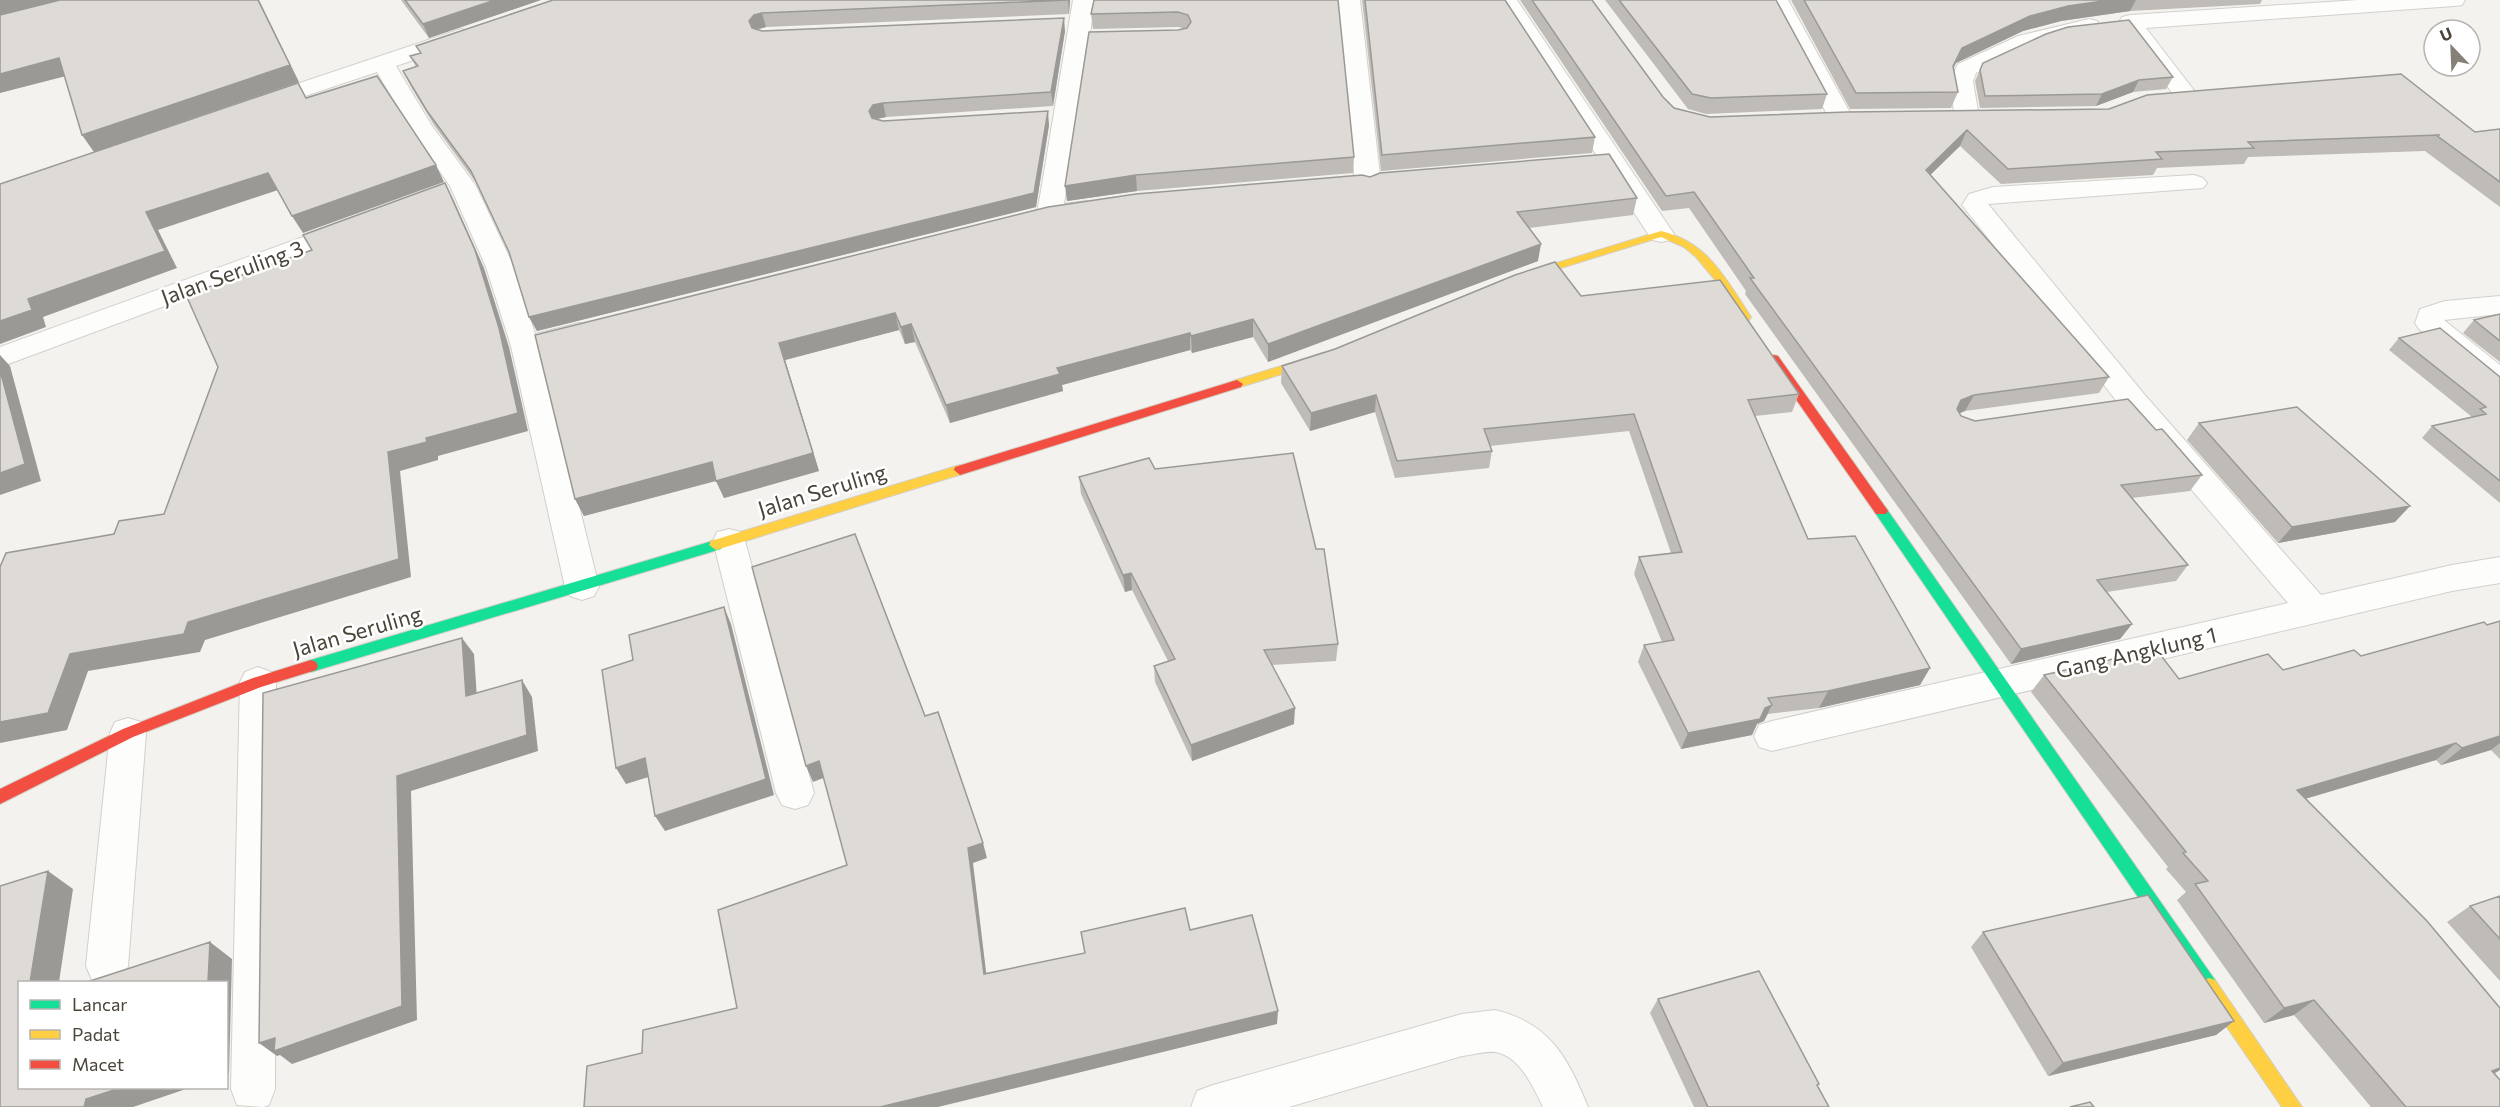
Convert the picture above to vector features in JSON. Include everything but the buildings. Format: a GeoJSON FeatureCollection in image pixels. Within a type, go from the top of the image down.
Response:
{"type":"FeatureCollection","features":[{"type":"Feature","properties":{"kind":"street"},"geometry":{"type":"LineString","coordinates":[[1349,0],[1368,184]]}},
{"type":"Feature","properties":{"kind":"street"},"geometry":{"type":"LineString","coordinates":[[1506,0],[1603,162],[1661,234]]}},
{"type":"Feature","properties":{"kind":"street"},"geometry":{"type":"LineString","coordinates":[[1777,0],[1841,118]]}},
{"type":"Feature","properties":{"kind":"street"},"geometry":{"type":"LineString","coordinates":[[1967,117],[1961,81],[1966,69],[2032,38],[2061,30],[2130,22],[2454,0]]}},
{"type":"Feature","properties":{"kind":"street"},"geometry":{"type":"LineString","coordinates":[[2130,22],[2184,97]]}},
{"type":"Feature","properties":{"kind":"street"},"geometry":{"type":"LineString","coordinates":[[1081,24],[1055,116],[1039,217],[1115,205]]}},
{"type":"Feature","properties":{"kind":"street"},"geometry":{"type":"LineString","coordinates":[[236,112],[479,29]]}},
{"type":"Feature","properties":{"kind":"street"},"geometry":{"type":"LineString","coordinates":[[382,62],[421,127],[452,190],[500,267],[525,346],[582,587]]}},
{"type":"Feature","properties":{"kind":"street"},"geometry":{"type":"LineString","coordinates":[[2194,183],[1993,195],[1978,199],[1975,205],[2133,401],[2314,610]]}},
{"type":"Feature","properties":{"kind":"street","name":"Jalan Seruling 3"},"geometry":{"type":"LineString","coordinates":[[0,357],[373,219]]}},
{"type":"Feature","properties":{"kind":"street"},"geometry":{"type":"LineString","coordinates":[[1501,284],[1661,234],[1676,236],[1697,250],[1752,327]]}},
{"type":"Feature","properties":{"kind":"street"},"geometry":{"type":"LineString","coordinates":[[2500,305],[2445,310],[2430,315],[2429,323],[2500,380]]}},
{"type":"Feature","properties":{"kind":"street"},"geometry":{"type":"LineString","coordinates":[[525,346],[602,326]]}},
{"type":"Feature","properties":{"kind":"street"},"geometry":{"type":"LineString","coordinates":[[1765,346],[2294,1107]]}},
{"type":"Feature","properties":{"kind":"street","name":"Jalan Seruling"},"geometry":{"type":"LineString","coordinates":[[0,797],[128,733],[258,682],[582,587],[1233,387],[1334,353]]}},
{"type":"Feature","properties":{"kind":"street"},"geometry":{"type":"LineString","coordinates":[[2100,406],[2133,401]]}},
{"type":"Feature","properties":{"kind":"street"},"geometry":{"type":"LineString","coordinates":[[729,541],[795,793]]}},
{"type":"Feature","properties":{"kind":"street","name":"Gang Angklung 1"},"geometry":{"type":"LineString","coordinates":[[1772,736],[2452,578],[2500,570]]}},
{"type":"Feature","properties":{"kind":"street"},"geometry":{"type":"LineString","coordinates":[[253,1089],[258,682]]}},
{"type":"Feature","properties":{"kind":"street"},"geometry":{"type":"LineString","coordinates":[[107,966],[128,733]]}},
{"type":"Feature","properties":{"kind":"street"},"geometry":{"type":"LineString","coordinates":[[1214,1107],[1462,1035],[1494,1031],[1516,1036],[1536,1055],[1554,1082],[1566,1107]]}},
{"type":"Feature","properties":{"kind":"traffic: fast"},"geometry":{"type":"LineString","coordinates":[[1881,511],[2209,986]]}},
{"type":"Feature","properties":{"kind":"traffic: fast"},"geometry":{"type":"LineString","coordinates":[[311,666],[716,545]]}},
{"type":"Feature","properties":{"kind":"traffic: slow"},"geometry":{"type":"LineString","coordinates":[[1515,279],[1661,234],[1675,238],[1700,254],[1720,278],[1745,317]]}},
{"type":"Feature","properties":{"kind":"traffic: slow"},"geometry":{"type":"LineString","coordinates":[[1237,384],[1323,357]]}},
{"type":"Feature","properties":{"kind":"traffic: slow"},"geometry":{"type":"LineString","coordinates":[[716,545],[960,470]]}},
{"type":"Feature","properties":{"kind":"traffic: slow"},"geometry":{"type":"LineString","coordinates":[[2209,986],[2293,1107]]}},
{"type":"Feature","properties":{"kind":"traffic: jam"},"geometry":{"type":"LineString","coordinates":[[1774,359],[1881,511]]}},
{"type":"Feature","properties":{"kind":"traffic: jam"},"geometry":{"type":"LineString","coordinates":[[960,470],[1237,384]]}},
{"type":"Feature","properties":{"kind":"traffic: jam"},"geometry":{"type":"LineString","coordinates":[[0,797],[128,733],[258,682],[311,666]]}}]}
